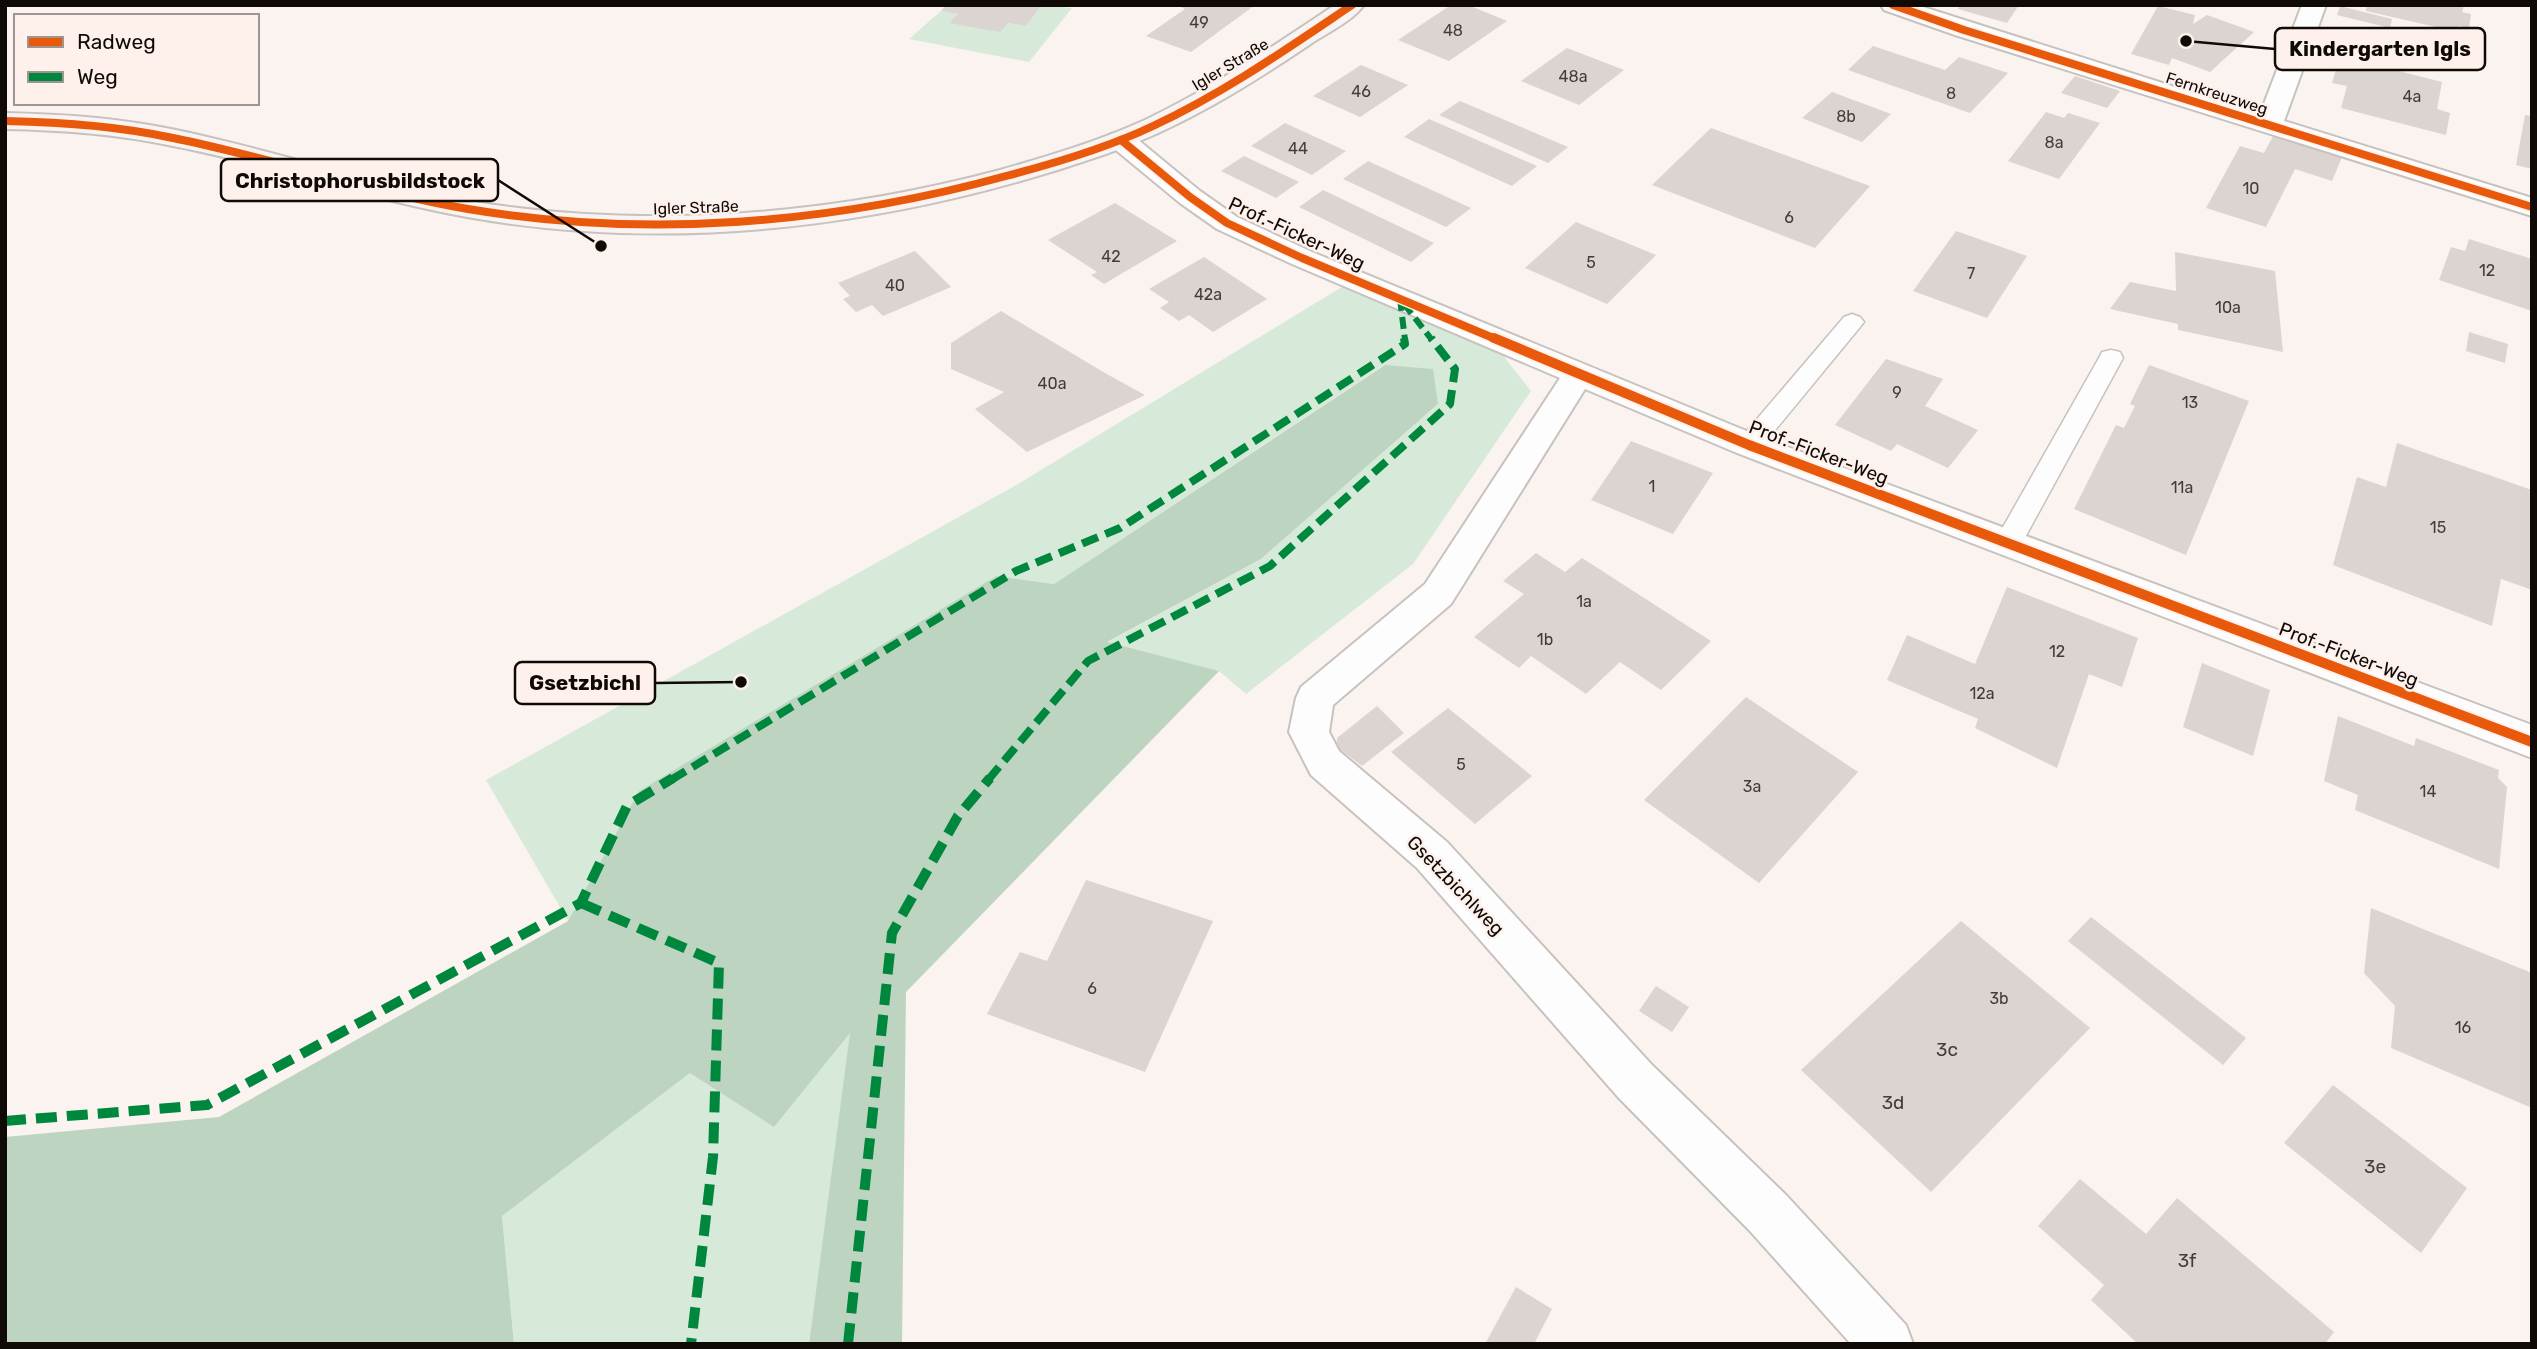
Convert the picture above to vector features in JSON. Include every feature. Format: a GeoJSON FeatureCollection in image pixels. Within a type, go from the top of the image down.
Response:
{"type":"FeatureCollection","features":[{"type":"Feature","properties":{"kind":"main road","name":"Igler Straße"},"geometry":{"type":"LineString","coordinates":[[5,121],[46,122],[160,136],[472,210],[535,219],[611,224],[757,220],[920,199],[976,186],[1121,140],[1184,110],[1231,83],[1352,5]]}},
{"type":"Feature","properties":{"kind":"street","name":"Fernkreuzweg"},"geometry":{"type":"LineString","coordinates":[[1893,5],[2532,208]]}},
{"type":"Feature","properties":{"kind":"street"},"geometry":{"type":"LineString","coordinates":[[2269,126],[2314,5]]}},
{"type":"Feature","properties":{"kind":"street","name":"Prof.-Ficker-Weg"},"geometry":{"type":"LineString","coordinates":[[1121,140],[1190,197],[1227,223],[1302,258],[1749,445],[2532,742]]}},
{"type":"Feature","properties":{"kind":"street","name":"Gsetzbichlweg"},"geometry":{"type":"LineString","coordinates":[[1579,373],[1438,594],[1315,698],[1309,732],[1325,763],[1432,855],[1635,1081],[1768,1213],[1887,1344]]}},
{"type":"Feature","properties":{"kind":"lane"},"geometry":{"type":"LineString","coordinates":[[1749,445],[1852,322]]}},
{"type":"Feature","properties":{"kind":"lane"},"geometry":{"type":"LineString","coordinates":[[2008,543],[2111,358]]}},
{"type":"Feature","properties":{"kind":"green space"},"geometry":{"type":"Polygon","coordinates":[[[1042,5],[1072,8],[1029,62],[909,39],[941,11],[958,14],[950,23],[1008,23],[1026,26],[1042,5]]]}},
{"type":"Feature","properties":{"kind":"green space"},"geometry":{"type":"Polygon","coordinates":[[[1355,279],[1498,349],[1531,391],[1413,564],[1246,694],[1219,671],[1106,643],[1261,559],[1438,404],[1384,365],[1054,584],[996,576],[639,791],[568,921],[486,780],[1018,484],[1355,279]]]}},
{"type":"Feature","properties":{"kind":"green space"},"geometry":{"type":"Polygon","coordinates":[[[1385,365],[1433,369],[1438,404],[1261,559],[1107,642],[1219,671],[906,992],[902,1344],[809,1344],[850,1033],[774,1127],[690,1073],[502,1216],[514,1344],[5,1344],[5,1137],[219,1117],[568,921],[639,791],[996,576],[1054,584],[1385,365]]]}},
{"type":"Feature","properties":{"kind":"green space"},"geometry":{"type":"Polygon","coordinates":[[[851,1032],[809,1344],[514,1344],[502,1216],[690,1073],[851,1032]]]}},
{"type":"Feature","properties":{"kind":"building"},"geometry":{"type":"Polygon","coordinates":[[[946,5],[1042,5],[1026,26],[1008,23],[1000,32],[949,23],[958,14],[941,11],[946,5]]]}},
{"type":"Feature","properties":{"kind":"building"},"geometry":{"type":"Polygon","coordinates":[[[1177,5],[1255,5],[1191,52],[1146,36],[1185,9],[1177,5]]]}},
{"type":"Feature","properties":{"kind":"building"},"geometry":{"type":"Polygon","coordinates":[[[1451,5],[1468,5],[1507,21],[1449,61],[1398,40],[1451,5]]]}},
{"type":"Feature","properties":{"kind":"building"},"geometry":{"type":"Polygon","coordinates":[[[1960,5],[2019,5],[2007,23],[1958,9],[1960,5]]]}},
{"type":"Feature","properties":{"kind":"building"},"geometry":{"type":"Polygon","coordinates":[[[2367,5],[2464,5],[2462,12],[2471,14],[2469,28],[2459,26],[2458,32],[2366,11],[2367,5]]]}},
{"type":"Feature","properties":{"kind":"building"},"geometry":{"type":"Polygon","coordinates":[[[2158,6],[2195,15],[2193,24],[2207,15],[2254,32],[2210,72],[2172,58],[2169,65],[2131,54],[2158,6]]]}},
{"type":"Feature","properties":{"kind":"building"},"geometry":{"type":"Polygon","coordinates":[[[2340,6],[2392,19],[2390,28],[2337,15],[2340,6]]]}},
{"type":"Feature","properties":{"kind":"building"},"geometry":{"type":"Polygon","coordinates":[[[1873,46],[1945,70],[1959,57],[2008,73],[1970,113],[1848,70],[1873,46]]]}},
{"type":"Feature","properties":{"kind":"building"},"geometry":{"type":"Polygon","coordinates":[[[1567,48],[1624,70],[1579,105],[1521,81],[1567,48]]]}},
{"type":"Feature","properties":{"kind":"building"},"geometry":{"type":"Polygon","coordinates":[[[2340,56],[2442,82],[2437,109],[2450,113],[2446,135],[2341,108],[2347,86],[2332,83],[2340,56]]]}},
{"type":"Feature","properties":{"kind":"building"},"geometry":{"type":"Polygon","coordinates":[[[1361,65],[1408,85],[1360,117],[1313,96],[1361,65]]]}},
{"type":"Feature","properties":{"kind":"building"},"geometry":{"type":"Polygon","coordinates":[[[2075,76],[2120,91],[2107,108],[2061,93],[2075,76]]]}},
{"type":"Feature","properties":{"kind":"building"},"geometry":{"type":"Polygon","coordinates":[[[1832,92],[1891,114],[1862,142],[1802,118],[1832,92]]]}},
{"type":"Feature","properties":{"kind":"building"},"geometry":{"type":"Polygon","coordinates":[[[1460,101],[1568,147],[1548,163],[1439,115],[1460,101]]]}},
{"type":"Feature","properties":{"kind":"building"},"geometry":{"type":"Polygon","coordinates":[[[2046,112],[2064,118],[2068,113],[2100,123],[2059,179],[2008,161],[2046,112]]]}},
{"type":"Feature","properties":{"kind":"building"},"geometry":{"type":"Polygon","coordinates":[[[2525,115],[2532,116],[2532,169],[2516,165],[2525,115]]]}},
{"type":"Feature","properties":{"kind":"building"},"geometry":{"type":"Polygon","coordinates":[[[1429,119],[1537,166],[1512,186],[1404,137],[1429,119]]]}},
{"type":"Feature","properties":{"kind":"building"},"geometry":{"type":"Polygon","coordinates":[[[1285,123],[1346,151],[1312,175],[1251,146],[1285,123]]]}},
{"type":"Feature","properties":{"kind":"building"},"geometry":{"type":"Polygon","coordinates":[[[1711,128],[1870,186],[1815,248],[1652,185],[1711,128]]]}},
{"type":"Feature","properties":{"kind":"building"},"geometry":{"type":"Polygon","coordinates":[[[2273,136],[2342,157],[2332,181],[2295,169],[2266,227],[2206,208],[2240,146],[2264,153],[2273,136]]]}},
{"type":"Feature","properties":{"kind":"building"},"geometry":{"type":"Polygon","coordinates":[[[1244,156],[1299,182],[1276,198],[1221,171],[1244,156]]]}},
{"type":"Feature","properties":{"kind":"building"},"geometry":{"type":"Polygon","coordinates":[[[1368,161],[1471,208],[1446,227],[1343,179],[1368,161]]]}},
{"type":"Feature","properties":{"kind":"building"},"geometry":{"type":"Polygon","coordinates":[[[1323,190],[1434,243],[1411,262],[1299,207],[1323,190]]]}},
{"type":"Feature","properties":{"kind":"building"},"geometry":{"type":"Polygon","coordinates":[[[1115,203],[1177,241],[1104,284],[1091,275],[1097,272],[1048,240],[1115,203]]]}},
{"type":"Feature","properties":{"kind":"building"},"geometry":{"type":"Polygon","coordinates":[[[1576,222],[1656,255],[1607,304],[1525,268],[1576,222]]]}},
{"type":"Feature","properties":{"kind":"building"},"geometry":{"type":"Polygon","coordinates":[[[1956,231],[2027,256],[1987,318],[1913,291],[1956,231]]]}},
{"type":"Feature","properties":{"kind":"building"},"geometry":{"type":"Polygon","coordinates":[[[2469,239],[2532,259],[2532,311],[2439,280],[2451,247],[2465,251],[2469,239]]]}},
{"type":"Feature","properties":{"kind":"building"},"geometry":{"type":"Polygon","coordinates":[[[915,251],[951,287],[883,316],[872,305],[856,312],[843,299],[850,296],[838,283],[915,251]]]}},
{"type":"Feature","properties":{"kind":"building"},"geometry":{"type":"Polygon","coordinates":[[[2175,252],[2275,271],[2283,352],[2178,330],[2178,324],[2110,309],[2130,282],[2176,291],[2175,252]]]}},
{"type":"Feature","properties":{"kind":"building"},"geometry":{"type":"Polygon","coordinates":[[[1204,257],[1267,299],[1213,332],[1189,315],[1179,321],[1160,308],[1169,302],[1149,289],[1204,257]]]}},
{"type":"Feature","properties":{"kind":"building"},"geometry":{"type":"Polygon","coordinates":[[[1001,311],[1145,395],[1027,452],[975,409],[1004,392],[951,369],[951,343],[1001,311]]]}},
{"type":"Feature","properties":{"kind":"building"},"geometry":{"type":"Polygon","coordinates":[[[2469,332],[2508,344],[2505,363],[2466,351],[2469,332]]]}},
{"type":"Feature","properties":{"kind":"building"},"geometry":{"type":"Polygon","coordinates":[[[1886,359],[1943,379],[1925,406],[1978,430],[1948,468],[1897,444],[1891,451],[1835,425],[1886,359]]]}},
{"type":"Feature","properties":{"kind":"building"},"geometry":{"type":"Polygon","coordinates":[[[2149,365],[2249,401],[2186,555],[2074,509],[2116,425],[2124,428],[2135,406],[2130,404],[2149,365]]]}},
{"type":"Feature","properties":{"kind":"building"},"geometry":{"type":"Polygon","coordinates":[[[1631,441],[1713,473],[1673,534],[1591,500],[1631,441]]]}},
{"type":"Feature","properties":{"kind":"building"},"geometry":{"type":"Polygon","coordinates":[[[2397,443],[2532,490],[2532,590],[2501,579],[2492,626],[2333,565],[2357,477],[2386,487],[2397,443]]]}},
{"type":"Feature","properties":{"kind":"building"},"geometry":{"type":"Polygon","coordinates":[[[1536,553],[1565,572],[1582,558],[1711,641],[1661,690],[1620,662],[1586,694],[1531,656],[1519,668],[1474,637],[1524,594],[1503,581],[1536,553]]]}},
{"type":"Feature","properties":{"kind":"building"},"geometry":{"type":"Polygon","coordinates":[[[2007,587],[2138,638],[2122,687],[2089,674],[2057,768],[1975,728],[1978,719],[1887,680],[1907,635],[1975,664],[2007,587]]]}},
{"type":"Feature","properties":{"kind":"building"},"geometry":{"type":"Polygon","coordinates":[[[2202,663],[2270,690],[2253,756],[2183,727],[2202,663]]]}},
{"type":"Feature","properties":{"kind":"building"},"geometry":{"type":"Polygon","coordinates":[[[1746,697],[1858,772],[1759,883],[1644,800],[1746,697]]]}},
{"type":"Feature","properties":{"kind":"building"},"geometry":{"type":"Polygon","coordinates":[[[1377,706],[1404,733],[1362,766],[1337,747],[1337,738],[1377,706]]]}},
{"type":"Feature","properties":{"kind":"building"},"geometry":{"type":"Polygon","coordinates":[[[1448,708],[1532,776],[1475,824],[1391,752],[1448,708]]]}},
{"type":"Feature","properties":{"kind":"building"},"geometry":{"type":"Polygon","coordinates":[[[2338,716],[2414,746],[2416,738],[2499,770],[2498,778],[2507,787],[2499,869],[2355,810],[2358,795],[2324,781],[2338,716]]]}},
{"type":"Feature","properties":{"kind":"building"},"geometry":{"type":"Polygon","coordinates":[[[1086,880],[1213,921],[1145,1072],[987,1014],[1020,952],[1047,961],[1086,880]]]}},
{"type":"Feature","properties":{"kind":"building"},"geometry":{"type":"Polygon","coordinates":[[[2371,908],[2532,973],[2532,1108],[2391,1048],[2395,1006],[2364,973],[2371,908]]]}},
{"type":"Feature","properties":{"kind":"building"},"geometry":{"type":"Polygon","coordinates":[[[2091,917],[2246,1038],[2223,1065],[2068,941],[2091,917]]]}},
{"type":"Feature","properties":{"kind":"building"},"geometry":{"type":"Polygon","coordinates":[[[1961,921],[2090,1028],[1931,1192],[1801,1070],[1961,921]]]}},
{"type":"Feature","properties":{"kind":"building"},"geometry":{"type":"Polygon","coordinates":[[[1656,986],[1689,1007],[1672,1032],[1639,1011],[1656,986]]]}},
{"type":"Feature","properties":{"kind":"building"},"geometry":{"type":"Polygon","coordinates":[[[2333,1085],[2467,1188],[2421,1253],[2284,1143],[2333,1085]]]}},
{"type":"Feature","properties":{"kind":"building"},"geometry":{"type":"Polygon","coordinates":[[[2080,1179],[2146,1234],[2177,1198],[2334,1332],[2325,1344],[2138,1344],[2091,1300],[2104,1285],[2038,1226],[2080,1179]]]}},
{"type":"Feature","properties":{"kind":"building"},"geometry":{"type":"Polygon","coordinates":[[[1516,1287],[1552,1309],[1534,1344],[1485,1344],[1516,1287]]]}},
{"type":"Feature","properties":{"kind":"marked path"},"geometry":{"type":"LineString","coordinates":[[5,1121],[207,1105],[581,903],[627,806],[1016,571],[1120,528],[1405,344],[1400,299]]}},
{"type":"Feature","properties":{"kind":"marked path"},"geometry":{"type":"LineString","coordinates":[[848,1344],[892,933],[958,816],[1088,661],[1270,566],[1450,404],[1455,369],[1404,304]]}},
{"type":"Feature","properties":{"kind":"marked path"},"geometry":{"type":"LineString","coordinates":[[581,903],[719,963],[713,1157],[691,1344]]}},
{"type":"Feature","properties":{"kind":"cycle path"},"geometry":{"type":"LineString","coordinates":[[5,121],[101,127],[171,137],[434,202],[547,220],[629,225],[713,224],[798,217],[883,205],[966,187],[1045,166],[1120,140],[1211,96],[1352,5]]}},
{"type":"Feature","properties":{"kind":"cycle path"},"geometry":{"type":"LineString","coordinates":[[1893,5],[1964,30],[2532,207]]}},
{"type":"Feature","properties":{"kind":"cycle path"},"geometry":{"type":"LineString","coordinates":[[1121,140],[1190,197],[1227,223],[1302,258],[1749,445],[2532,742]]}},
{"type":"Feature","properties":{"kind":"place","name":"Kindergarten Igls"},"geometry":{"type":"Point","coordinates":[2186,41]}},
{"type":"Feature","properties":{"kind":"place","name":"Christophorusbildstock"},"geometry":{"type":"Point","coordinates":[601,246]}},
{"type":"Feature","properties":{"kind":"place","name":"Gsetzbichl"},"geometry":{"type":"Point","coordinates":[741,682]}}]}
